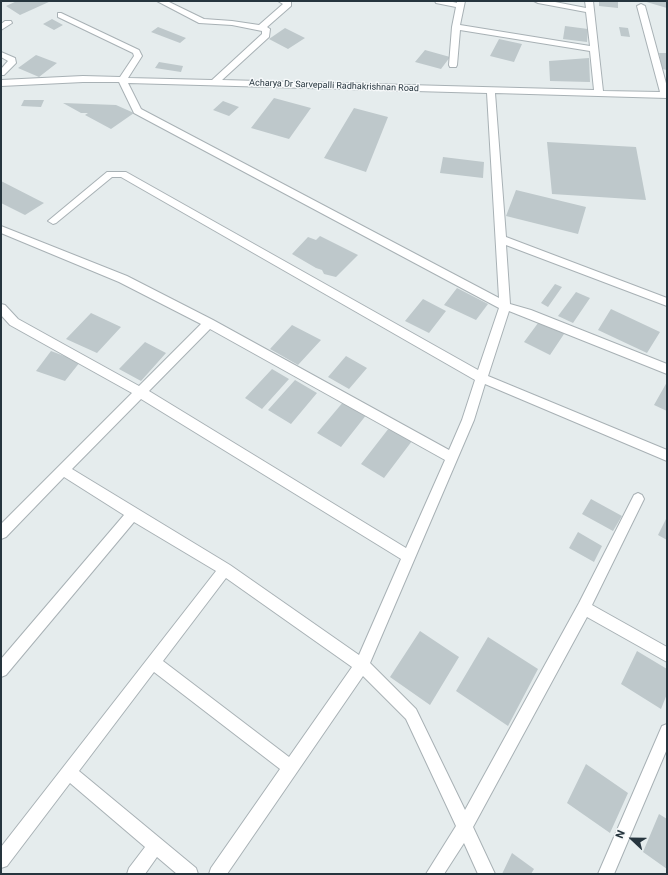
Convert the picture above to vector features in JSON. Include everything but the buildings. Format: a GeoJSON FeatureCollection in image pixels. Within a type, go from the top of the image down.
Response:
{"type":"FeatureCollection","features":[{"type":"Feature","properties":{"kind":"street"},"geometry":{"type":"LineString","coordinates":[[161,1],[202,21],[232,23],[266,29],[266,35],[214,83]]}},
{"type":"Feature","properties":{"kind":"street"},"geometry":{"type":"LineString","coordinates":[[261,28],[288,4],[282,1]]}},
{"type":"Feature","properties":{"kind":"street"},"geometry":{"type":"LineString","coordinates":[[439,1],[461,4],[456,27],[453,65]]}},
{"type":"Feature","properties":{"kind":"street"},"geometry":{"type":"LineString","coordinates":[[538,1],[591,11]]}},
{"type":"Feature","properties":{"kind":"street"},"geometry":{"type":"LineString","coordinates":[[589,1],[595,49],[598,94]]}},
{"type":"Feature","properties":{"kind":"street"},"geometry":{"type":"LineString","coordinates":[[641,6],[666,95]]}},
{"type":"Feature","properties":{"kind":"street"},"geometry":{"type":"LineString","coordinates":[[61,15],[136,52],[138,56],[122,80],[137,111],[505,306],[527,313],[667,369]]}},
{"type":"Feature","properties":{"kind":"street"},"geometry":{"type":"LineString","coordinates":[[1,28],[8,23]]}},
{"type":"Feature","properties":{"kind":"street"},"geometry":{"type":"LineString","coordinates":[[456,27],[595,49]]}},
{"type":"Feature","properties":{"kind":"street"},"geometry":{"type":"LineString","coordinates":[[1,54],[12,60],[12,62],[1,73]]}},
{"type":"Feature","properties":{"kind":"street","name":"Acharya Dr Sarvepalli Radhakrishnan Road"},"geometry":{"type":"LineString","coordinates":[[1,83],[83,79],[666,95]]}},
{"type":"Feature","properties":{"kind":"street"},"geometry":{"type":"LineString","coordinates":[[217,874],[362,665],[468,420],[505,306],[491,90]]}},
{"type":"Feature","properties":{"kind":"street"},"geometry":{"type":"LineString","coordinates":[[53,221],[110,174],[123,174],[482,378],[667,456]]}},
{"type":"Feature","properties":{"kind":"street"},"geometry":{"type":"LineString","coordinates":[[1,229],[123,279],[209,323],[452,458]]}},
{"type":"Feature","properties":{"kind":"street"},"geometry":{"type":"LineString","coordinates":[[500,239],[667,302]]}},
{"type":"Feature","properties":{"kind":"street"},"geometry":{"type":"LineString","coordinates":[[1,308],[14,322],[140,392],[409,557]]}},
{"type":"Feature","properties":{"kind":"street"},"geometry":{"type":"LineString","coordinates":[[1,533],[209,323]]}},
{"type":"Feature","properties":{"kind":"street"},"geometry":{"type":"LineString","coordinates":[[63,470],[225,569],[362,665],[411,714],[487,874]]}},
{"type":"Feature","properties":{"kind":"street"},"geometry":{"type":"LineString","coordinates":[[434,874],[465,826],[584,608],[638,500]]}},
{"type":"Feature","properties":{"kind":"street"},"geometry":{"type":"LineString","coordinates":[[1,670],[133,514]]}},
{"type":"Feature","properties":{"kind":"street"},"geometry":{"type":"LineString","coordinates":[[1,860],[225,569]]}},
{"type":"Feature","properties":{"kind":"street"},"geometry":{"type":"LineString","coordinates":[[584,608],[667,655]]}},
{"type":"Feature","properties":{"kind":"street"},"geometry":{"type":"LineString","coordinates":[[153,662],[291,768]]}},
{"type":"Feature","properties":{"kind":"street"},"geometry":{"type":"LineString","coordinates":[[606,874],[667,731]]}},
{"type":"Feature","properties":{"kind":"street"},"geometry":{"type":"LineString","coordinates":[[69,772],[190,874]]}},
{"type":"Feature","properties":{"kind":"street"},"geometry":{"type":"LineString","coordinates":[[135,874],[156,845]]}}]}
